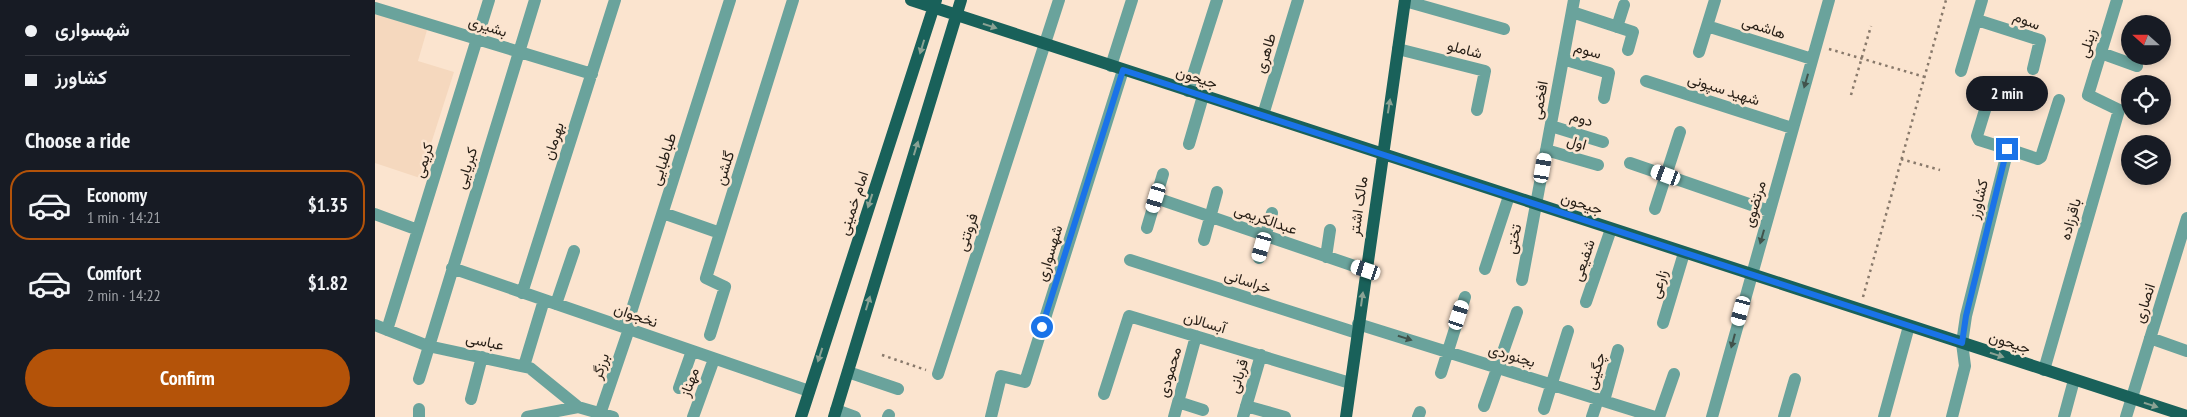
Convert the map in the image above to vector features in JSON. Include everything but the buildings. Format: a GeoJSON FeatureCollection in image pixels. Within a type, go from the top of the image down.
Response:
{"type":"FeatureCollection","features":[{"type":"Feature","properties":{"kind":"main road","name":"جیحون"},"geometry":{"type":"LineString","coordinates":[[911,0],[935,4],[956,15],[1044,44],[2187,416]]}},
{"type":"Feature","properties":{"kind":"main road"},"geometry":{"type":"LineString","coordinates":[[835,414],[961,0]]}},
{"type":"Feature","properties":{"kind":"main road","name":"مالک اشتر"},"geometry":{"type":"LineString","coordinates":[[1346,417],[1381,154],[1405,0]]}},
{"type":"Feature","properties":{"kind":"main road","name":"امام خمینی"},"geometry":{"type":"LineString","coordinates":[[801,417],[935,4]]}},
{"type":"Feature","properties":{"kind":"main road"},"geometry":{"type":"LineString","coordinates":[[914,71],[924,65],[931,68],[937,80]]}},
{"type":"Feature","properties":{"kind":"street","name":"کریمی"},"geometry":{"type":"LineString","coordinates":[[381,328],[418,230],[489,0]]}},
{"type":"Feature","properties":{"kind":"street","name":"کبریایی"},"geometry":{"type":"LineString","coordinates":[[419,379],[535,0]]}},
{"type":"Feature","properties":{"kind":"street","name":"بهرمان"},"geometry":{"type":"LineString","coordinates":[[523,293],[615,0]]}},
{"type":"Feature","properties":{"kind":"street","name":"طباطبایی"},"geometry":{"type":"LineString","coordinates":[[627,329],[730,0]]}},
{"type":"Feature","properties":{"kind":"street","name":"گلشن"},"geometry":{"type":"LineString","coordinates":[[709,335],[725,287],[706,278],[793,0]]}},
{"type":"Feature","properties":{"kind":"street","name":"فروتنی"},"geometry":{"type":"LineString","coordinates":[[938,374],[1059,0]]}},
{"type":"Feature","properties":{"kind":"street"},"geometry":{"type":"LineString","coordinates":[[1117,68],[1132,0]]}},
{"type":"Feature","properties":{"kind":"street"},"geometry":{"type":"LineString","coordinates":[[1189,91],[1217,0]]}},
{"type":"Feature","properties":{"kind":"street","name":"طاهری"},"geometry":{"type":"LineString","coordinates":[[1263,115],[1299,0]]}},
{"type":"Feature","properties":{"kind":"street"},"geometry":{"type":"LineString","coordinates":[[1405,0],[1504,29]]}},
{"type":"Feature","properties":{"kind":"street"},"geometry":{"type":"LineString","coordinates":[[1699,52],[1715,0]]}},
{"type":"Feature","properties":{"kind":"street","name":"مرتضوی"},"geometry":{"type":"LineString","coordinates":[[1712,417],[1829,0]]}},
{"type":"Feature","properties":{"kind":"street"},"geometry":{"type":"LineString","coordinates":[[1961,72],[1982,0]]}},
{"type":"Feature","properties":{"kind":"street","name":"زینلی"},"geometry":{"type":"LineString","coordinates":[[2088,95],[2117,0]]}},
{"type":"Feature","properties":{"kind":"street"},"geometry":{"type":"LineString","coordinates":[[1617,27],[1624,5]]}},
{"type":"Feature","properties":{"kind":"street"},"geometry":{"type":"LineString","coordinates":[[1573,6],[1617,27],[1633,32],[1628,50]]}},
{"type":"Feature","properties":{"kind":"street","name":"افخمی"},"geometry":{"type":"LineString","coordinates":[[1536,205],[1573,6]]}},
{"type":"Feature","properties":{"kind":"street","name":"بشیری"},"geometry":{"type":"LineString","coordinates":[[375,8],[592,74]]}},
{"type":"Feature","properties":{"kind":"street","name":"سوم"},"geometry":{"type":"LineString","coordinates":[[1977,20],[2040,40],[2033,69]]}},
{"type":"Feature","properties":{"kind":"street","name":"هاشمی"},"geometry":{"type":"LineString","coordinates":[[1707,26],[1812,59]]}},
{"type":"Feature","properties":{"kind":"street","name":"شاملو"},"geometry":{"type":"LineString","coordinates":[[1398,49],[1485,71],[1477,110]]}},
{"type":"Feature","properties":{"kind":"street"},"geometry":{"type":"LineString","coordinates":[[2101,53],[2137,66]]}},
{"type":"Feature","properties":{"kind":"street","name":"سوم"},"geometry":{"type":"LineString","coordinates":[[1563,59],[1609,73],[1604,98]]}},
{"type":"Feature","properties":{"kind":"street","name":"شهسواری"},"geometry":{"type":"LineString","coordinates":[[991,417],[1001,376],[1025,382],[1117,68]]}},
{"type":"Feature","properties":{"kind":"street","name":"شهید سپونی"},"geometry":{"type":"LineString","coordinates":[[1646,81],[1792,128]]}},
{"type":"Feature","properties":{"kind":"street"},"geometry":{"type":"LineString","coordinates":[[1993,84],[1977,136],[1979,140],[2038,158],[2041,158],[2059,100]]}},
{"type":"Feature","properties":{"kind":"street","name":"باقرزاده"},"geometry":{"type":"LineString","coordinates":[[2044,370],[2119,110],[2088,95]]}},
{"type":"Feature","properties":{"kind":"street"},"geometry":{"type":"LineString","coordinates":[[1189,144],[1203,96]]}},
{"type":"Feature","properties":{"kind":"street","name":"دوم"},"geometry":{"type":"LineString","coordinates":[[1551,126],[1603,142]]}},
{"type":"Feature","properties":{"kind":"street"},"geometry":{"type":"LineString","coordinates":[[1655,209],[1680,132]]}},
{"type":"Feature","properties":{"kind":"street","name":"کشاورز"},"geometry":{"type":"LineString","coordinates":[[1952,417],[1965,366],[1962,343],[1966,316],[2007,149]]}},
{"type":"Feature","properties":{"kind":"street","name":"اول"},"geometry":{"type":"LineString","coordinates":[[1546,150],[1598,165]]}},
{"type":"Feature","properties":{"kind":"street"},"geometry":{"type":"LineString","coordinates":[[1630,162],[1769,211]]}},
{"type":"Feature","properties":{"kind":"street"},"geometry":{"type":"LineString","coordinates":[[1147,228],[1163,174]]}},
{"type":"Feature","properties":{"kind":"street"},"geometry":{"type":"LineString","coordinates":[[1204,240],[1217,192]]}},
{"type":"Feature","properties":{"kind":"street"},"geometry":{"type":"LineString","coordinates":[[1485,269],[1509,196]]}},
{"type":"Feature","properties":{"kind":"street","name":"عبدالکریمی"},"geometry":{"type":"LineString","coordinates":[[1156,198],[1366,270]]}},
{"type":"Feature","properties":{"kind":"street","name":"تختی"},"geometry":{"type":"LineString","coordinates":[[1522,280],[1536,205]]}},
{"type":"Feature","properties":{"kind":"street"},"geometry":{"type":"LineString","coordinates":[[663,213],[720,234]]}},
{"type":"Feature","properties":{"kind":"street"},"geometry":{"type":"LineString","coordinates":[[1259,258],[1272,213]]}},
{"type":"Feature","properties":{"kind":"street"},"geometry":{"type":"LineString","coordinates":[[375,214],[418,230]]}},
{"type":"Feature","properties":{"kind":"street","name":"انصاری"},"geometry":{"type":"LineString","coordinates":[[2125,417],[2150,338],[2182,250],[2187,218]]}},
{"type":"Feature","properties":{"kind":"street","name":"شفیعی"},"geometry":{"type":"LineString","coordinates":[[1586,302],[1611,229]]}},
{"type":"Feature","properties":{"kind":"street"},"geometry":{"type":"LineString","coordinates":[[1326,257],[1330,230]]}},
{"type":"Feature","properties":{"kind":"street"},"geometry":{"type":"LineString","coordinates":[[524,366],[550,302],[575,251]]}},
{"type":"Feature","properties":{"kind":"street","name":"زارعی"},"geometry":{"type":"LineString","coordinates":[[1663,323],[1684,253]]}},
{"type":"Feature","properties":{"kind":"street","name":"خراسانی"},"geometry":{"type":"LineString","coordinates":[[1130,260],[1358,329]]}},
{"type":"Feature","properties":{"kind":"street","name":"نخجوان"},"geometry":{"type":"LineString","coordinates":[[452,268],[809,392]]}},
{"type":"Feature","properties":{"kind":"street"},"geometry":{"type":"LineString","coordinates":[[1441,373],[1465,297]]}},
{"type":"Feature","properties":{"kind":"street"},"geometry":{"type":"LineString","coordinates":[[1484,406],[1517,312]]}},
{"type":"Feature","properties":{"kind":"street","name":"آبسالان"},"geometry":{"type":"LineString","coordinates":[[1103,394],[1129,316],[1350,383]]}},
{"type":"Feature","properties":{"kind":"street"},"geometry":{"type":"LineString","coordinates":[[1884,417],[1909,326]]}},
{"type":"Feature","properties":{"kind":"street","name":"عباسی"},"geometry":{"type":"LineString","coordinates":[[381,328],[428,346],[524,366],[545,378],[578,407]]}},
{"type":"Feature","properties":{"kind":"street","name":"برزگر"},"geometry":{"type":"LineString","coordinates":[[600,415],[627,329]]}},
{"type":"Feature","properties":{"kind":"street","name":"بجنوردی"},"geometry":{"type":"LineString","coordinates":[[1358,329],[1447,352],[1655,417]]}},
{"type":"Feature","properties":{"kind":"street"},"geometry":{"type":"LineString","coordinates":[[1544,409],[1568,331]]}},
{"type":"Feature","properties":{"kind":"street","name":"محمودی"},"geometry":{"type":"LineString","coordinates":[[1174,417],[1196,336]]}},
{"type":"Feature","properties":{"kind":"street"},"geometry":{"type":"LineString","coordinates":[[2150,338],[2187,351]]}},
{"type":"Feature","properties":{"kind":"street","name":"چگینی"},"geometry":{"type":"LineString","coordinates":[[1592,417],[1601,400],[1618,350]]}},
{"type":"Feature","properties":{"kind":"street"},"geometry":{"type":"LineString","coordinates":[[679,388],[692,351]]}},
{"type":"Feature","properties":{"kind":"street","name":"قربانی"},"geometry":{"type":"LineString","coordinates":[[1261,356],[1245,412],[1285,417]]}},
{"type":"Feature","properties":{"kind":"street"},"geometry":{"type":"LineString","coordinates":[[471,399],[482,357]]}},
{"type":"Feature","properties":{"kind":"street","name":"مهناز"},"geometry":{"type":"LineString","coordinates":[[693,417],[714,359]]}},
{"type":"Feature","properties":{"kind":"street"},"geometry":{"type":"LineString","coordinates":[[847,372],[898,389]]}},
{"type":"Feature","properties":{"kind":"street"},"geometry":{"type":"LineString","coordinates":[[1659,417],[1674,374]]}},
{"type":"Feature","properties":{"kind":"street"},"geometry":{"type":"LineString","coordinates":[[1784,417],[1795,380]]}},
{"type":"Feature","properties":{"kind":"street"},"geometry":{"type":"LineString","coordinates":[[2064,417],[2074,380]]}},
{"type":"Feature","properties":{"kind":"street"},"geometry":{"type":"LineString","coordinates":[[1178,402],[1203,410]]}},
{"type":"Feature","properties":{"kind":"street"},"geometry":{"type":"LineString","coordinates":[[527,417],[578,407],[600,415],[613,417]]}},
{"type":"Feature","properties":{"kind":"street"},"geometry":{"type":"LineString","coordinates":[[835,414],[855,417]]}},
{"type":"Feature","properties":{"kind":"path"},"geometry":{"type":"LineString","coordinates":[[1859,310],[1946,0]]}},
{"type":"Feature","properties":{"kind":"path"},"geometry":{"type":"LineString","coordinates":[[1851,95],[1871,26]]}},
{"type":"Feature","properties":{"kind":"path"},"geometry":{"type":"LineString","coordinates":[[1816,45],[1925,77]]}},
{"type":"Feature","properties":{"kind":"path"},"geometry":{"type":"LineString","coordinates":[[1901,159],[1940,170]]}},
{"type":"Feature","properties":{"kind":"path"},"geometry":{"type":"LineString","coordinates":[[882,355],[938,374]]}},
{"type":"Feature","properties":{"kind":"shaded area"},"geometry":{"type":"Polygon","coordinates":[[[375,12],[427,30],[418,61],[454,72],[420,178],[375,163],[375,12]]]}},
{"type":"Feature","properties":{"kind":"route"},"geometry":{"type":"LineString","coordinates":[[1042,327],[1123,70],[1962,343],[1966,316],[2007,149]]}}]}
